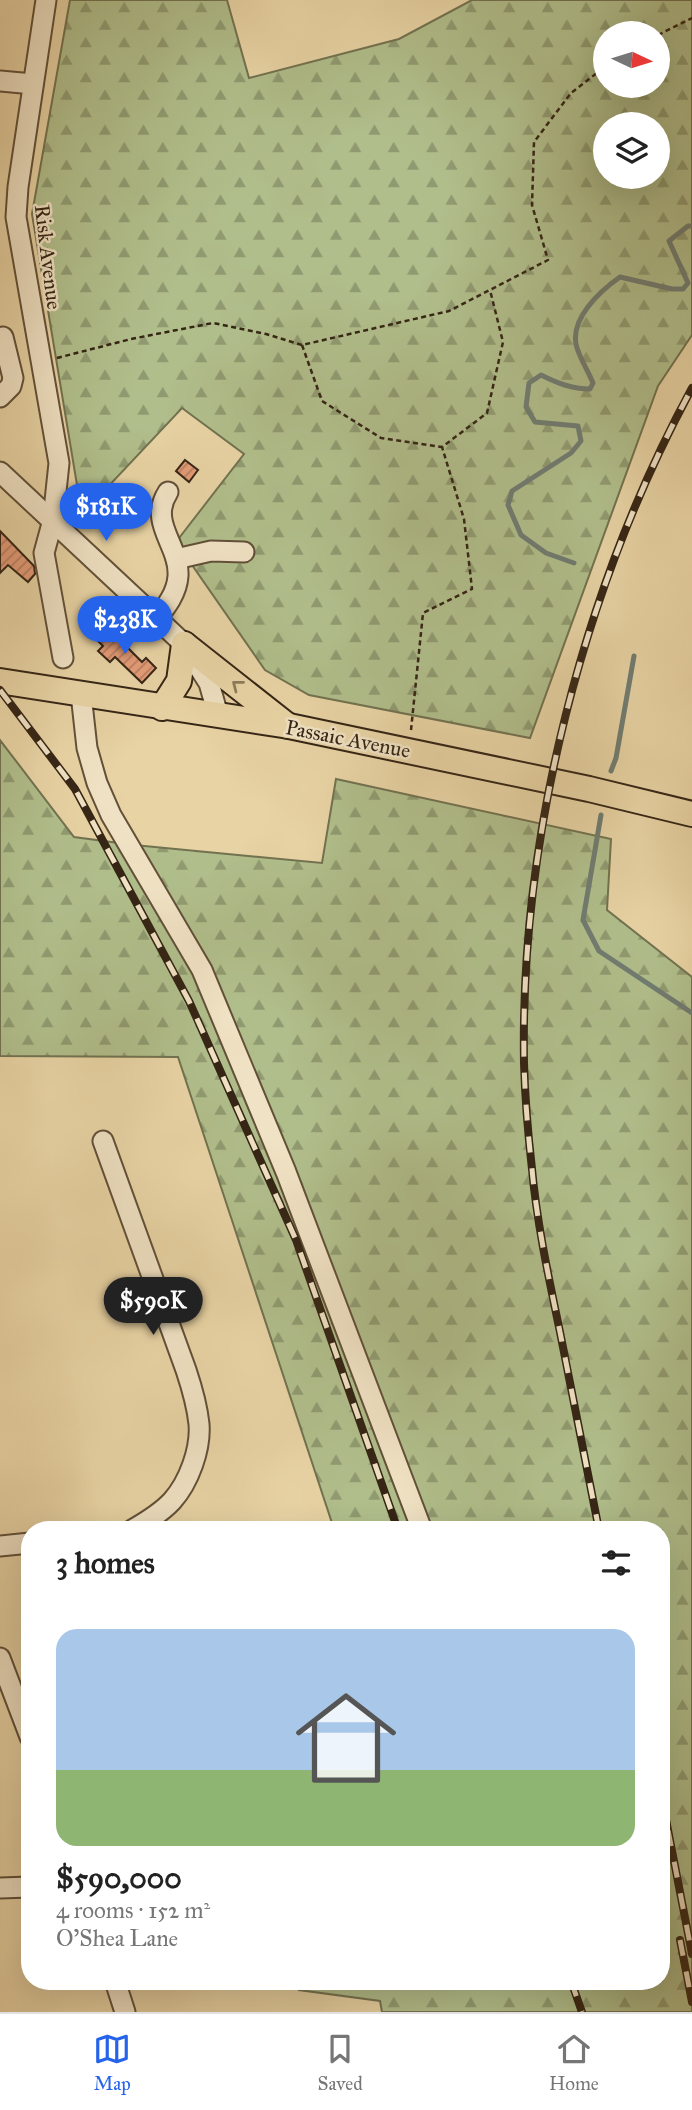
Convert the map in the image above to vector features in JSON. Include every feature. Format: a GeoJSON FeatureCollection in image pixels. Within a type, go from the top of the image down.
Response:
{"type":"FeatureCollection","features":[{"type":"Feature","properties":{"kind":"main road"},"geometry":{"type":"LineString","coordinates":[[162,708],[179,681],[184,644]]}},
{"type":"Feature","properties":{"kind":"main road"},"geometry":{"type":"LineString","coordinates":[[184,644],[289,726]]}},
{"type":"Feature","properties":{"kind":"main road","name":"Passaic Avenue"},"geometry":{"type":"LineString","coordinates":[[0,681],[289,726],[589,789],[692,814]]}},
{"type":"Feature","properties":{"kind":"street","name":"Risk Avenue"},"geometry":{"type":"LineString","coordinates":[[46,0],[18,187],[16,217],[59,463],[53,520],[44,553],[63,658]]}},
{"type":"Feature","properties":{"kind":"street"},"geometry":{"type":"LineString","coordinates":[[0,81],[33,84]]}},
{"type":"Feature","properties":{"kind":"street"},"geometry":{"type":"LineString","coordinates":[[0,397],[11,386],[13,378],[1,336],[35,333]]}},
{"type":"Feature","properties":{"kind":"street"},"geometry":{"type":"LineString","coordinates":[[0,472],[184,644],[209,682],[218,715]]}},
{"type":"Feature","properties":{"kind":"street"},"geometry":{"type":"LineString","coordinates":[[156,619],[174,592],[178,576],[176,559],[161,524],[161,512],[168,492]]}},
{"type":"Feature","properties":{"kind":"street"},"geometry":{"type":"LineString","coordinates":[[176,559],[211,551],[244,552]]}},
{"type":"Feature","properties":{"kind":"street"},"geometry":{"type":"LineString","coordinates":[[81,694],[87,748],[97,783],[111,815],[202,970],[286,1172],[419,1521]]}},
{"type":"Feature","properties":{"kind":"street"},"geometry":{"type":"LineString","coordinates":[[103,1141],[186,1370],[195,1398],[199,1426],[196,1450],[187,1476],[172,1501],[148,1521]]}},
{"type":"Feature","properties":{"kind":"street"},"geometry":{"type":"LineString","coordinates":[[0,1546],[21,1545]]}},
{"type":"Feature","properties":{"kind":"street"},"geometry":{"type":"LineString","coordinates":[[0,1658],[21,1713]]}},
{"type":"Feature","properties":{"kind":"street"},"geometry":{"type":"LineString","coordinates":[[0,1888],[21,1887]]}},
{"type":"Feature","properties":{"kind":"street"},"geometry":{"type":"LineString","coordinates":[[118,1990],[125,2012]]}},
{"type":"Feature","properties":{"kind":"path"},"geometry":{"type":"LineString","coordinates":[[670,29],[692,18]]}},
{"type":"Feature","properties":{"kind":"path"},"geometry":{"type":"LineString","coordinates":[[41,362],[131,339],[213,323],[302,345],[449,311],[548,260],[532,205],[534,142],[571,93],[593,76]]}},
{"type":"Feature","properties":{"kind":"path"},"geometry":{"type":"LineString","coordinates":[[302,345],[322,401],[381,438],[442,447],[487,413],[503,342],[490,290]]}},
{"type":"Feature","properties":{"kind":"path"},"geometry":{"type":"LineString","coordinates":[[410,751],[422,613],[472,589],[464,519],[442,447]]}},
{"type":"Feature","properties":{"kind":"green space"},"geometry":{"type":"Polygon","coordinates":[[[70,0],[227,0],[249,78],[399,39],[472,0],[692,0],[692,335],[658,386],[530,738],[309,695],[265,670],[176,542],[244,454],[182,408],[88,508],[79,497],[32,214],[70,0]]]}},
{"type":"Feature","properties":{"kind":"green space"},"geometry":{"type":"Polygon","coordinates":[[[0,740],[74,837],[322,863],[336,779],[611,839],[607,910],[692,977],[692,2012],[382,2012],[380,2001],[299,1990],[670,1990],[670,1521],[331,1521],[178,1057],[0,1056],[0,740]]]}},
{"type":"Feature","properties":{"kind":"building"},"geometry":{"type":"Polygon","coordinates":[[[185,460],[198,470],[189,482],[176,471],[185,460]]]}},
{"type":"Feature","properties":{"kind":"building"},"geometry":{"type":"Polygon","coordinates":[[[0,531],[34,566],[35,574],[28,582],[8,565],[0,573],[0,531]]]}},
{"type":"Feature","properties":{"kind":"building"},"geometry":{"type":"Polygon","coordinates":[[[109,629],[142,662],[146,658],[156,668],[142,683],[115,657],[110,662],[98,651],[103,646],[98,641],[109,629]]]}},
{"type":"Feature","properties":{"kind":"waterway"},"geometry":{"type":"LineString","coordinates":[[574,563],[546,553],[521,535],[508,505],[512,491],[571,453],[581,441],[578,426],[535,422],[526,407],[529,383],[541,375],[565,385],[590,389],[593,383],[577,348],[575,337],[581,317],[595,298],[620,277],[683,289],[688,283],[669,241],[688,226],[692,226]]}},
{"type":"Feature","properties":{"kind":"waterway"},"geometry":{"type":"LineString","coordinates":[[611,771],[616,758],[634,656]]}},
{"type":"Feature","properties":{"kind":"waterway"},"geometry":{"type":"LineString","coordinates":[[601,815],[583,920],[599,951],[692,1013]]}},
{"type":"Feature","properties":{"kind":"railway"},"geometry":{"type":"LineString","coordinates":[[597,1521],[534,1190],[524,1076],[526,977],[533,890],[547,802],[566,715],[590,630],[619,546],[653,465],[692,388]]}},
{"type":"Feature","properties":{"kind":"railway"},"geometry":{"type":"LineString","coordinates":[[0,690],[75,789],[189,1001],[296,1240],[395,1521]]}},
{"type":"Feature","properties":{"kind":"railway"},"geometry":{"type":"LineString","coordinates":[[670,1840],[692,1954]]}},
{"type":"Feature","properties":{"kind":"railway"},"geometry":{"type":"LineString","coordinates":[[680,1940],[692,2002]]}},
{"type":"Feature","properties":{"kind":"railway"},"geometry":{"type":"LineString","coordinates":[[574,1990],[582,2012]]}}]}
